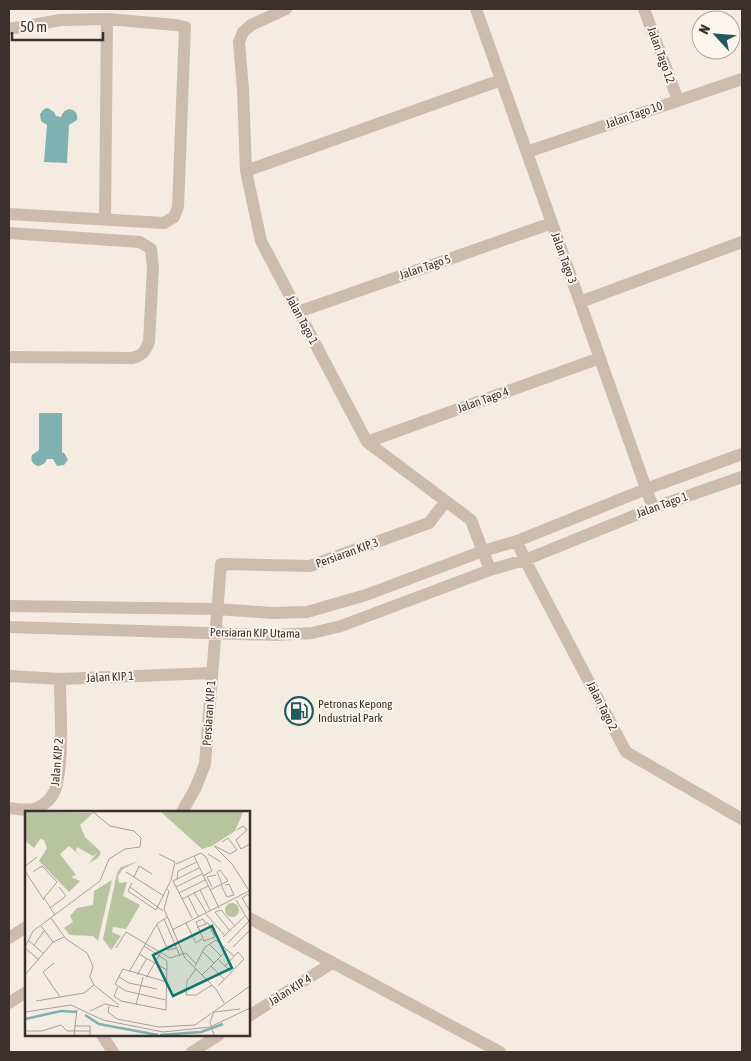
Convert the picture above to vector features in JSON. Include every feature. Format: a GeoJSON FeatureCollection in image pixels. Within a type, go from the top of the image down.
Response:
{"type":"FeatureCollection","features":[{"type":"Feature","properties":{"kind":"street","name":"Jalan Tago 1"},"geometry":{"type":"LineString","coordinates":[[286,9],[251,24],[243,32],[239,42],[246,171],[260,241],[367,442],[471,520],[490,570],[525,560],[653,508],[742,477]]}},
{"type":"Feature","properties":{"kind":"street","name":"Jalan Tago 3"},"geometry":{"type":"LineString","coordinates":[[476,9],[653,508]]}},
{"type":"Feature","properties":{"kind":"street","name":"Jalan Tago 12"},"geometry":{"type":"LineString","coordinates":[[644,9],[678,100]]}},
{"type":"Feature","properties":{"kind":"street"},"geometry":{"type":"LineString","coordinates":[[9,29],[61,20],[108,19],[185,27],[178,207],[174,217],[164,223],[106,218],[9,214]]}},
{"type":"Feature","properties":{"kind":"street"},"geometry":{"type":"LineString","coordinates":[[106,218],[108,19]]}},
{"type":"Feature","properties":{"kind":"street","name":"Jalan Tago 10"},"geometry":{"type":"LineString","coordinates":[[527,152],[742,79]]}},
{"type":"Feature","properties":{"kind":"street"},"geometry":{"type":"LineString","coordinates":[[246,171],[501,80]]}},
{"type":"Feature","properties":{"kind":"street","name":"Jalan Tago 5"},"geometry":{"type":"LineString","coordinates":[[298,312],[552,222]]}},
{"type":"Feature","properties":{"kind":"street"},"geometry":{"type":"LineString","coordinates":[[9,233],[140,242],[151,249],[152,268],[149,342],[146,350],[138,357],[9,357]]}},
{"type":"Feature","properties":{"kind":"street"},"geometry":{"type":"LineString","coordinates":[[580,302],[742,242]]}},
{"type":"Feature","properties":{"kind":"street","name":"Jalan Tago 4"},"geometry":{"type":"LineString","coordinates":[[367,442],[600,358]]}},
{"type":"Feature","properties":{"kind":"street","name":"Jalan Tago 1"},"geometry":{"type":"LineString","coordinates":[[484,551],[517,541],[646,489],[742,454]]}},
{"type":"Feature","properties":{"kind":"street","name":"Persiaran KIP 3"},"geometry":{"type":"LineString","coordinates":[[216,609],[221,564],[310,566],[429,523],[446,502]]}},
{"type":"Feature","properties":{"kind":"street","name":"Jalan Tago 2"},"geometry":{"type":"LineString","coordinates":[[517,541],[525,560],[626,752],[742,819]]}},
{"type":"Feature","properties":{"kind":"street","name":"Persiaran KIP Utama"},"geometry":{"type":"LineString","coordinates":[[9,606],[216,609],[273,613],[307,612],[366,595],[484,551]]}},
{"type":"Feature","properties":{"kind":"street","name":"Persiaran KIP Utama"},"geometry":{"type":"LineString","coordinates":[[9,627],[275,635],[312,633],[341,626],[490,570]]}},
{"type":"Feature","properties":{"kind":"street","name":"Persiaran KIP 1"},"geometry":{"type":"LineString","coordinates":[[183,811],[196,787],[205,764],[216,609]]}},
{"type":"Feature","properties":{"kind":"street","name":"Jalan KIP 1"},"geometry":{"type":"LineString","coordinates":[[9,676],[60,679],[212,673]]}},
{"type":"Feature","properties":{"kind":"street","name":"Jalan KIP 2"},"geometry":{"type":"LineString","coordinates":[[9,808],[28,810],[39,808],[54,793],[57,784],[60,744],[60,679]]}},
{"type":"Feature","properties":{"kind":"street"},"geometry":{"type":"LineString","coordinates":[[250,919],[498,1052]]}},
{"type":"Feature","properties":{"kind":"street"},"geometry":{"type":"LineString","coordinates":[[9,938],[25,928]]}},
{"type":"Feature","properties":{"kind":"street","name":"Jalan KIP 4"},"geometry":{"type":"LineString","coordinates":[[250,1015],[332,963]]}},
{"type":"Feature","properties":{"kind":"street"},"geometry":{"type":"LineString","coordinates":[[9,1003],[25,993]]}},
{"type":"Feature","properties":{"kind":"street"},"geometry":{"type":"LineString","coordinates":[[103,1036],[113,1052]]}},
{"type":"Feature","properties":{"kind":"street"},"geometry":{"type":"LineString","coordinates":[[192,1052],[217,1036]]}},
{"type":"Feature","properties":{"kind":"water"},"geometry":{"type":"Polygon","coordinates":[[[48,108],[56,116],[61,117],[68,110],[76,113],[77,120],[69,125],[67,163],[44,162],[47,125],[41,121],[40,114],[44,109],[48,108]]]}},
{"type":"Feature","properties":{"kind":"water"},"geometry":{"type":"Polygon","coordinates":[[[39,413],[62,413],[62,452],[68,460],[64,465],[57,466],[53,459],[47,459],[45,463],[39,466],[32,461],[32,455],[39,450],[39,413]]]}},
{"type":"Feature","properties":{"kind":"place","name":"Petronas Kepong Industrial Park"},"geometry":{"type":"Point","coordinates":[299,711]}}]}
